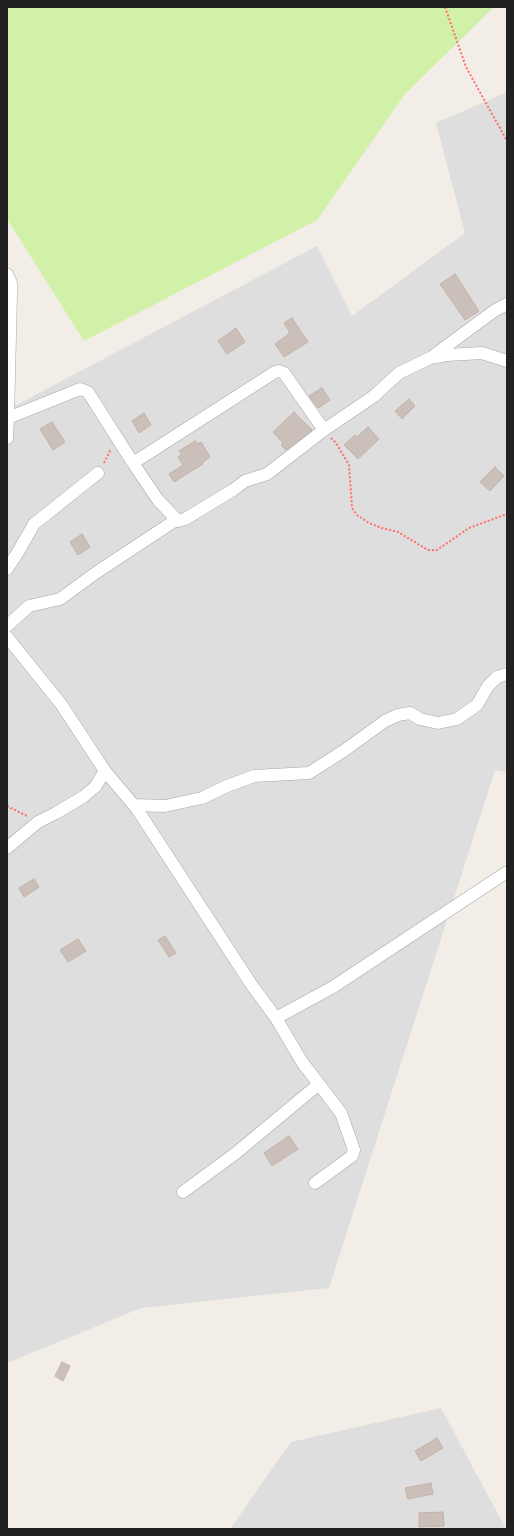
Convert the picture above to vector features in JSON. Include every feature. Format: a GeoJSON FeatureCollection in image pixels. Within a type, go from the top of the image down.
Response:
{"type":"FeatureCollection","features":[{"type":"Feature","properties":{"kind":"street"},"geometry":{"type":"LineString","coordinates":[[7,274],[11,282],[7,438]]}},
{"type":"Feature","properties":{"kind":"street"},"geometry":{"type":"LineString","coordinates":[[7,626],[29,606],[60,599],[97,572],[176,520],[181,521],[191,516],[245,481],[267,474],[324,430],[374,396],[400,373],[430,358],[494,311],[507,304]]}},
{"type":"Feature","properties":{"kind":"street"},"geometry":{"type":"LineString","coordinates":[[430,358],[447,355],[482,353],[507,361]]}},
{"type":"Feature","properties":{"kind":"street"},"geometry":{"type":"LineString","coordinates":[[133,463],[275,372],[280,371],[284,373],[324,430]]}},
{"type":"Feature","properties":{"kind":"street"},"geometry":{"type":"LineString","coordinates":[[8,418],[80,389],[88,392],[158,500],[176,520]]}},
{"type":"Feature","properties":{"kind":"street"},"geometry":{"type":"LineString","coordinates":[[7,569],[34,524],[98,473]]}},
{"type":"Feature","properties":{"kind":"street"},"geometry":{"type":"LineString","coordinates":[[7,637],[61,704],[105,771],[134,805],[251,984],[276,1018],[302,1062],[341,1113],[354,1150],[352,1156],[314,1184]]}},
{"type":"Feature","properties":{"kind":"street"},"geometry":{"type":"LineString","coordinates":[[134,805],[165,806],[202,798],[227,786],[254,776],[310,773],[346,750],[385,721],[398,715],[410,713],[420,719],[438,723],[457,719],[476,704],[488,686],[497,677],[507,674]]}},
{"type":"Feature","properties":{"kind":"street"},"geometry":{"type":"LineString","coordinates":[[7,848],[38,822],[83,797],[95,787],[105,771]]}},
{"type":"Feature","properties":{"kind":"street"},"geometry":{"type":"LineString","coordinates":[[276,1018],[333,987],[507,872]]}},
{"type":"Feature","properties":{"kind":"street"},"geometry":{"type":"LineString","coordinates":[[183,1192],[236,1153],[319,1084]]}},
{"type":"Feature","properties":{"kind":"path"},"geometry":{"type":"LineString","coordinates":[[445,7],[466,66],[507,141]]}},
{"type":"Feature","properties":{"kind":"path"},"geometry":{"type":"LineString","coordinates":[[324,430],[336,443],[349,465],[352,508],[357,515],[369,523],[398,532],[428,550],[437,550],[469,528],[507,514]]}},
{"type":"Feature","properties":{"kind":"path"},"geometry":{"type":"LineString","coordinates":[[98,473],[106,460],[116,435]]}},
{"type":"Feature","properties":{"kind":"path"},"geometry":{"type":"LineString","coordinates":[[7,806],[38,822]]}},
{"type":"Feature","properties":{"kind":"shaded area"},"geometry":{"type":"Polygon","coordinates":[[[507,92],[507,772],[495,770],[329,1288],[141,1308],[7,1363],[7,410],[317,246],[352,316],[465,233],[436,123],[507,92]]]}},
{"type":"Feature","properties":{"kind":"shaded area"},"geometry":{"type":"Polygon","coordinates":[[[441,1408],[506,1529],[230,1529],[291,1442],[441,1408]]]}},
{"type":"Feature","properties":{"kind":"green space"},"geometry":{"type":"Polygon","coordinates":[[[7,7],[494,7],[405,94],[317,220],[84,341],[7,219],[7,7]]]}},
{"type":"Feature","properties":{"kind":"building"},"geometry":{"type":"Polygon","coordinates":[[[455,274],[479,311],[465,320],[440,284],[455,274]]]}},
{"type":"Feature","properties":{"kind":"building"},"geometry":{"type":"Polygon","coordinates":[[[292,318],[308,342],[284,357],[275,344],[290,333],[284,323],[292,318]]]}},
{"type":"Feature","properties":{"kind":"building"},"geometry":{"type":"Polygon","coordinates":[[[236,328],[245,342],[227,354],[218,341],[236,328]]]}},
{"type":"Feature","properties":{"kind":"building"},"geometry":{"type":"Polygon","coordinates":[[[322,388],[330,400],[318,408],[309,396],[322,388]]]}},
{"type":"Feature","properties":{"kind":"building"},"geometry":{"type":"Polygon","coordinates":[[[409,399],[415,406],[402,419],[395,411],[409,399]]]}},
{"type":"Feature","properties":{"kind":"building"},"geometry":{"type":"Polygon","coordinates":[[[294,412],[312,430],[286,450],[281,445],[283,443],[273,432],[294,412]]]}},
{"type":"Feature","properties":{"kind":"building"},"geometry":{"type":"Polygon","coordinates":[[[144,413],[151,425],[139,433],[132,421],[144,413]]]}},
{"type":"Feature","properties":{"kind":"building"},"geometry":{"type":"Polygon","coordinates":[[[52,422],[65,442],[53,450],[40,429],[52,422]]]}},
{"type":"Feature","properties":{"kind":"building"},"geometry":{"type":"Polygon","coordinates":[[[368,427],[379,439],[358,459],[344,445],[355,435],[357,437],[368,427]]]}},
{"type":"Feature","properties":{"kind":"building"},"geometry":{"type":"Polygon","coordinates":[[[195,441],[197,444],[201,442],[210,457],[202,463],[203,464],[174,482],[169,474],[183,465],[178,457],[182,454],[179,451],[195,441]]]}},
{"type":"Feature","properties":{"kind":"building"},"geometry":{"type":"Polygon","coordinates":[[[495,467],[504,476],[490,491],[480,482],[495,467]]]}},
{"type":"Feature","properties":{"kind":"building"},"geometry":{"type":"Polygon","coordinates":[[[82,534],[90,547],[78,555],[70,542],[82,534]]]}},
{"type":"Feature","properties":{"kind":"building"},"geometry":{"type":"Polygon","coordinates":[[[34,879],[39,887],[24,897],[19,888],[34,879]]]}},
{"type":"Feature","properties":{"kind":"building"},"geometry":{"type":"Polygon","coordinates":[[[165,936],[176,953],[169,957],[158,940],[165,936]]]}},
{"type":"Feature","properties":{"kind":"building"},"geometry":{"type":"Polygon","coordinates":[[[78,939],[86,951],[68,962],[60,950],[78,939]]]}},
{"type":"Feature","properties":{"kind":"building"},"geometry":{"type":"Polygon","coordinates":[[[289,1136],[298,1149],[272,1166],[264,1153],[289,1136]]]}},
{"type":"Feature","properties":{"kind":"building"},"geometry":{"type":"Polygon","coordinates":[[[62,1362],[70,1366],[63,1381],[55,1376],[62,1362]]]}},
{"type":"Feature","properties":{"kind":"building"},"geometry":{"type":"Polygon","coordinates":[[[437,1438],[443,1448],[421,1461],[415,1451],[437,1438]]]}},
{"type":"Feature","properties":{"kind":"building"},"geometry":{"type":"Polygon","coordinates":[[[431,1483],[433,1494],[408,1499],[405,1488],[431,1483]]]}},
{"type":"Feature","properties":{"kind":"building"},"geometry":{"type":"Polygon","coordinates":[[[443,1512],[444,1526],[419,1527],[419,1513],[443,1512]]]}}]}
